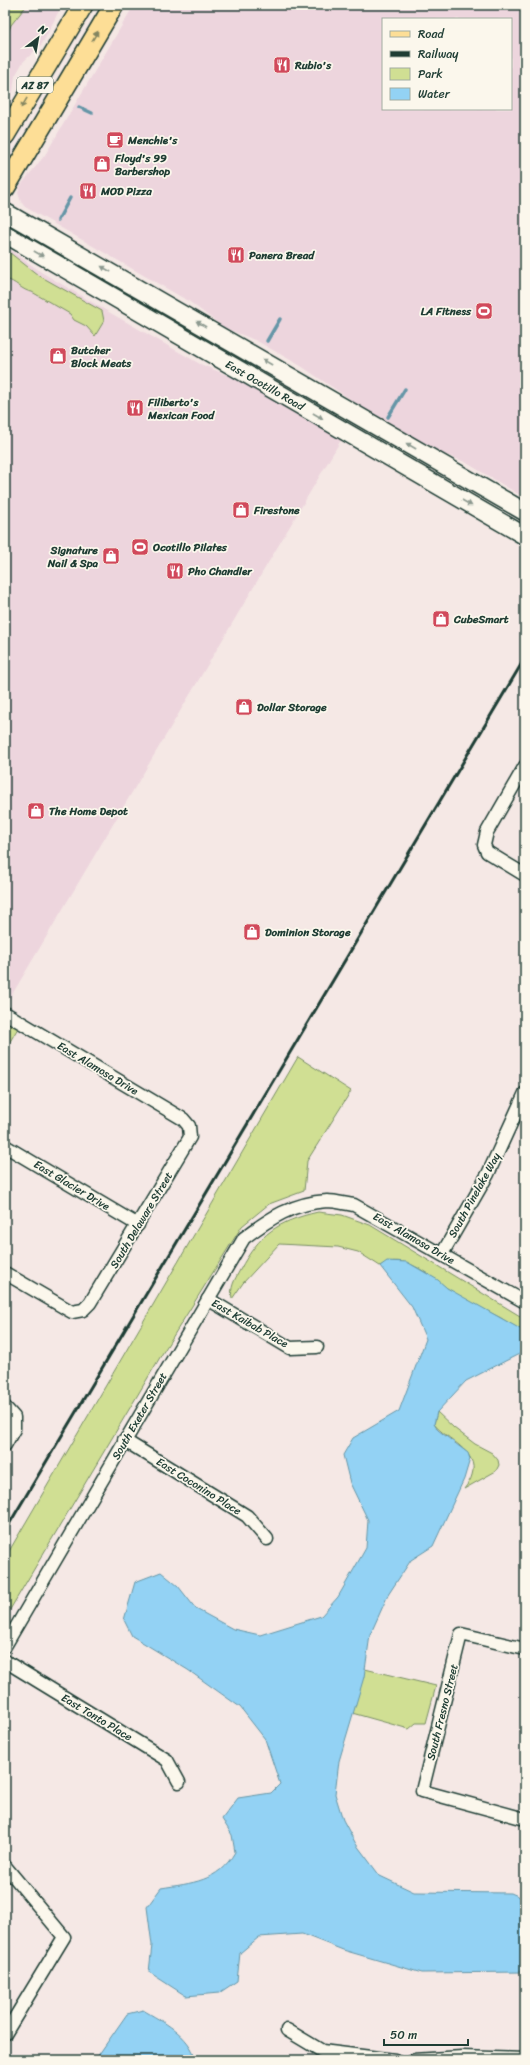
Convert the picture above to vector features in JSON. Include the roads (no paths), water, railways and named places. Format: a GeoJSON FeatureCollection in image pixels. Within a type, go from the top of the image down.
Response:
{"type":"FeatureCollection","features":[{"type":"Feature","properties":{"kind":"main road","name":"AZ 87"},"geometry":{"type":"LineString","coordinates":[[5,135],[83,5]]}},
{"type":"Feature","properties":{"kind":"main road","name":"AZ 87"},"geometry":{"type":"LineString","coordinates":[[5,188],[114,5]]}},
{"type":"Feature","properties":{"kind":"main road","name":"East Ocotillo Road"},"geometry":{"type":"LineString","coordinates":[[5,212],[525,512]]}},
{"type":"Feature","properties":{"kind":"main road","name":"East Ocotillo Road"},"geometry":{"type":"LineString","coordinates":[[5,234],[525,536]]}},
{"type":"Feature","properties":{"kind":"main road"},"geometry":{"type":"LineString","coordinates":[[224,361],[234,343]]}},
{"type":"Feature","properties":{"kind":"street"},"geometry":{"type":"LineString","coordinates":[[525,766],[486,832],[484,845],[487,852],[525,875]]}},
{"type":"Feature","properties":{"kind":"street","name":"East Alamosa Drive"},"geometry":{"type":"LineString","coordinates":[[5,1013],[183,1119],[189,1126]]}},
{"type":"Feature","properties":{"kind":"street","name":"South Pinelake Way"},"geometry":{"type":"LineString","coordinates":[[442,1254],[488,1174],[525,1093]]}},
{"type":"Feature","properties":{"kind":"street","name":"South Delaware Street"},"geometry":{"type":"LineString","coordinates":[[5,1273],[72,1312],[83,1310],[90,1303],[190,1137],[189,1126]]}},
{"type":"Feature","properties":{"kind":"street","name":"East Glacier Drive"},"geometry":{"type":"LineString","coordinates":[[5,1146],[138,1225]]}},
{"type":"Feature","properties":{"kind":"street","name":"East Alamosa Drive"},"geometry":{"type":"LineString","coordinates":[[294,1207],[328,1201],[354,1205],[525,1302]]}},
{"type":"Feature","properties":{"kind":"street","name":"South Exeter Street"},"geometry":{"type":"LineString","coordinates":[[5,1646],[124,1440],[244,1238],[270,1218],[294,1207]]}},
{"type":"Feature","properties":{"kind":"street","name":"East Kaibab Place"},"geometry":{"type":"LineString","coordinates":[[208,1299],[290,1348],[317,1347]]}},
{"type":"Feature","properties":{"kind":"street"},"geometry":{"type":"LineString","coordinates":[[5,1407],[14,1417],[14,1429],[5,1445]]}},
{"type":"Feature","properties":{"kind":"street","name":"East Coconino Place"},"geometry":{"type":"LineString","coordinates":[[124,1440],[247,1516],[267,1539]]}},
{"type":"Feature","properties":{"kind":"street","name":"South Fresno Street"},"geometry":{"type":"LineString","coordinates":[[525,1649],[461,1634],[422,1791],[525,1819]]}},
{"type":"Feature","properties":{"kind":"street","name":"East Tonto Place"},"geometry":{"type":"LineString","coordinates":[[5,1661],[168,1760],[179,1782]]}},
{"type":"Feature","properties":{"kind":"street"},"geometry":{"type":"LineString","coordinates":[[5,1866],[64,1937],[5,2034]]}},
{"type":"Feature","properties":{"kind":"street"},"geometry":{"type":"LineString","coordinates":[[288,2030],[322,2051],[395,2060]]}},
{"type":"Feature","properties":{"kind":"street"},"geometry":{"type":"LineString","coordinates":[[414,2060],[462,2057],[525,2059]]}},
{"type":"Feature","properties":{"kind":"water"},"geometry":{"type":"Polygon","coordinates":[[[387,1261],[407,1262],[438,1280],[447,1288],[524,1331],[525,1351],[466,1381],[437,1412],[434,1424],[438,1430],[468,1453],[470,1459],[464,1479],[433,1546],[411,1560],[388,1595],[370,1635],[364,1677],[339,1761],[335,1794],[343,1820],[356,1844],[380,1876],[414,1892],[511,1893],[525,1899],[525,1972],[422,1973],[343,1950],[302,1934],[259,1937],[240,1953],[237,1981],[219,1993],[186,1996],[149,1972],[152,1945],[147,1907],[161,1888],[194,1882],[221,1870],[235,1852],[232,1835],[222,1819],[238,1798],[271,1793],[280,1784],[265,1739],[240,1707],[188,1670],[132,1636],[124,1620],[135,1582],[161,1572],[178,1586],[196,1609],[233,1629],[260,1635],[321,1616],[338,1597],[366,1548],[368,1520],[350,1483],[343,1455],[353,1438],[399,1411],[426,1339],[412,1307],[380,1266],[387,1261]]]}},
{"type":"Feature","properties":{"kind":"water"},"geometry":{"type":"Polygon","coordinates":[[[143,2010],[167,2024],[181,2036],[193,2051],[196,2060],[95,2060],[127,2014],[143,2010]]]}},
{"type":"Feature","properties":{"kind":"waterway"},"geometry":{"type":"LineString","coordinates":[[79,107],[92,113]]}},
{"type":"Feature","properties":{"kind":"waterway"},"geometry":{"type":"LineString","coordinates":[[58,220],[70,198]]}},
{"type":"Feature","properties":{"kind":"waterway"},"geometry":{"type":"LineString","coordinates":[[267,341],[280,319]]}},
{"type":"Feature","properties":{"kind":"waterway"},"geometry":{"type":"LineString","coordinates":[[388,417],[405,389]]}},
{"type":"Feature","properties":{"kind":"railway"},"geometry":{"type":"LineString","coordinates":[[5,1531],[525,658]]}},
{"type":"Feature","properties":{"kind":"place","name":"Rubio's"},"geometry":{"type":"Point","coordinates":[282,65]}},
{"type":"Feature","properties":{"kind":"place","name":"Menchie's"},"geometry":{"type":"Point","coordinates":[115,140]}},
{"type":"Feature","properties":{"kind":"place","name":"Floyd's 99 Barbershop"},"geometry":{"type":"Point","coordinates":[102,164]}},
{"type":"Feature","properties":{"kind":"place","name":"MOD Pizza"},"geometry":{"type":"Point","coordinates":[88,191]}},
{"type":"Feature","properties":{"kind":"place","name":"Panera Bread"},"geometry":{"type":"Point","coordinates":[236,255]}},
{"type":"Feature","properties":{"kind":"place","name":"LA Fitness"},"geometry":{"type":"Point","coordinates":[484,311]}},
{"type":"Feature","properties":{"kind":"place","name":"Butcher Block Meats"},"geometry":{"type":"Point","coordinates":[58,356]}},
{"type":"Feature","properties":{"kind":"place","name":"Filiberto's Mexican Food"},"geometry":{"type":"Point","coordinates":[135,408]}},
{"type":"Feature","properties":{"kind":"place","name":"Firestone"},"geometry":{"type":"Point","coordinates":[241,510]}},
{"type":"Feature","properties":{"kind":"place","name":"Ocotillo Pilates"},"geometry":{"type":"Point","coordinates":[140,547]}},
{"type":"Feature","properties":{"kind":"place","name":"Signature Nail & Spa"},"geometry":{"type":"Point","coordinates":[111,556]}},
{"type":"Feature","properties":{"kind":"place","name":"Pho Chandler"},"geometry":{"type":"Point","coordinates":[175,571]}},
{"type":"Feature","properties":{"kind":"place","name":"CubeSmart"},"geometry":{"type":"Point","coordinates":[441,619]}},
{"type":"Feature","properties":{"kind":"place","name":"Dollar Storage"},"geometry":{"type":"Point","coordinates":[244,707]}},
{"type":"Feature","properties":{"kind":"place","name":"The Home Depot"},"geometry":{"type":"Point","coordinates":[36,811]}},
{"type":"Feature","properties":{"kind":"place","name":"Dominion Storage"},"geometry":{"type":"Point","coordinates":[252,932]}}]}
